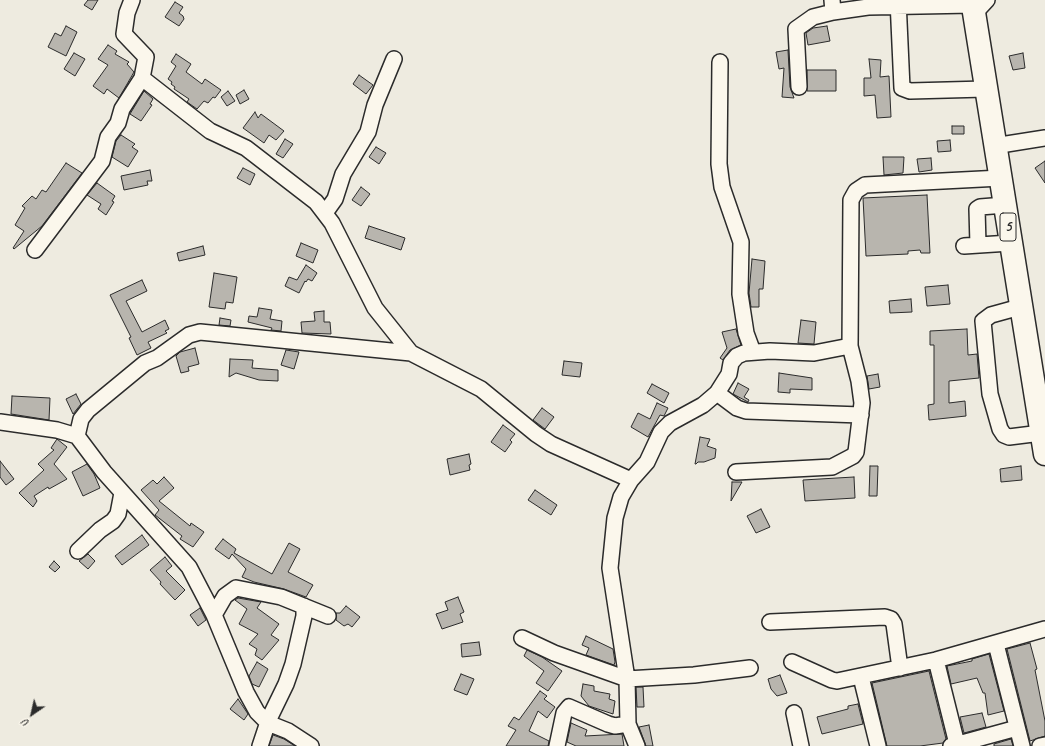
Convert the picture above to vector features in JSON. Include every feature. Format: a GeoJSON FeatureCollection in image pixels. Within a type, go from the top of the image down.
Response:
{"type":"FeatureCollection","features":[{"type":"Feature","properties":{"kind":"highway","name":"5"},"geometry":{"type":"LineString","coordinates":[[976,5],[985,89],[994,146],[1001,178],[1020,307],[1043,443]]}},
{"type":"Feature","properties":{"kind":"street"},"geometry":{"type":"LineString","coordinates":[[35,250],[102,161],[108,137],[118,122],[122,109],[142,78],[146,57],[126,37],[124,32],[132,0]]}},
{"type":"Feature","properties":{"kind":"street"},"geometry":{"type":"LineString","coordinates":[[899,3],[902,88],[910,91],[985,89]]}},
{"type":"Feature","properties":{"kind":"street"},"geometry":{"type":"LineString","coordinates":[[798,87],[796,30],[813,17],[833,6],[868,7],[899,3],[976,5]]}},
{"type":"Feature","properties":{"kind":"street"},"geometry":{"type":"LineString","coordinates":[[325,213],[335,199],[343,174],[365,138],[375,105],[394,59]]}},
{"type":"Feature","properties":{"kind":"street"},"geometry":{"type":"LineString","coordinates":[[720,62],[719,164],[722,187],[741,242],[740,294],[746,333],[753,352]]}},
{"type":"Feature","properties":{"kind":"street"},"geometry":{"type":"LineString","coordinates":[[142,78],[210,131],[246,148],[306,193],[325,213],[371,302],[411,353]]}},
{"type":"Feature","properties":{"kind":"street"},"geometry":{"type":"LineString","coordinates":[[994,146],[1045,138]]}},
{"type":"Feature","properties":{"kind":"street"},"geometry":{"type":"LineString","coordinates":[[736,472],[829,467],[836,465],[856,452],[861,414],[861,396],[850,346],[852,200],[856,191],[865,185],[1001,178]]}},
{"type":"Feature","properties":{"kind":"street"},"geometry":{"type":"LineString","coordinates":[[1005,205],[980,207],[977,209],[971,246],[1010,243]]}},
{"type":"Feature","properties":{"kind":"street"},"geometry":{"type":"LineString","coordinates":[[1020,307],[991,315],[983,321],[990,394],[1000,429],[1004,435],[1043,443]]}},
{"type":"Feature","properties":{"kind":"street"},"geometry":{"type":"LineString","coordinates":[[77,436],[81,419],[88,410],[145,363],[157,358],[189,335],[200,332],[411,353],[481,388],[536,434],[551,444],[631,480]]}},
{"type":"Feature","properties":{"kind":"street"},"geometry":{"type":"LineString","coordinates":[[637,746],[628,724],[627,679],[610,568],[617,507],[620,497],[631,480],[647,462],[657,439],[666,427],[703,405],[717,393],[729,374],[733,360],[740,354],[753,352],[814,353],[850,346]]}},
{"type":"Feature","properties":{"kind":"street"},"geometry":{"type":"LineString","coordinates":[[717,393],[737,408],[746,411],[861,414]]}},
{"type":"Feature","properties":{"kind":"street"},"geometry":{"type":"LineString","coordinates":[[0,422],[37,427],[77,436],[122,493],[189,567],[214,614],[246,692],[257,712],[268,723],[288,732],[311,746]]}},
{"type":"Feature","properties":{"kind":"street"},"geometry":{"type":"LineString","coordinates":[[78,551],[100,530],[113,521],[118,514],[122,493]]}},
{"type":"Feature","properties":{"kind":"street"},"geometry":{"type":"LineString","coordinates":[[214,614],[225,596],[236,588],[281,597],[328,616]]}},
{"type":"Feature","properties":{"kind":"street"},"geometry":{"type":"LineString","coordinates":[[260,746],[293,664],[304,616],[304,606]]}},
{"type":"Feature","properties":{"kind":"street"},"geometry":{"type":"LineString","coordinates":[[770,622],[886,617],[891,619],[894,624],[900,668]]}},
{"type":"Feature","properties":{"kind":"street"},"geometry":{"type":"LineString","coordinates":[[792,662],[834,681],[861,677],[936,660],[1045,629]]}},
{"type":"Feature","properties":{"kind":"street"},"geometry":{"type":"LineString","coordinates":[[522,638],[554,653],[627,679],[694,675],[750,668]]}},
{"type":"Feature","properties":{"kind":"street"},"geometry":{"type":"LineString","coordinates":[[996,644],[1022,746]]}},
{"type":"Feature","properties":{"kind":"street"},"geometry":{"type":"LineString","coordinates":[[936,660],[954,745],[1018,728]]}},
{"type":"Feature","properties":{"kind":"street"},"geometry":{"type":"LineString","coordinates":[[861,677],[878,746]]}},
{"type":"Feature","properties":{"kind":"street"},"geometry":{"type":"LineString","coordinates":[[556,746],[564,713],[569,707],[608,724],[622,726],[628,724]]}},
{"type":"Feature","properties":{"kind":"street"},"geometry":{"type":"LineString","coordinates":[[794,713],[801,746]]}},
{"type":"Feature","properties":{"kind":"street"},"geometry":{"type":"LineString","coordinates":[[1040,746],[1045,745]]}},
{"type":"Feature","properties":{"kind":"building"},"geometry":{"type":"Polygon","coordinates":[[[88,0],[98,0],[92,10],[84,5],[88,0]]]}},
{"type":"Feature","properties":{"kind":"building"},"geometry":{"type":"Polygon","coordinates":[[[175,2],[183,7],[179,13],[184,19],[179,26],[165,17],[175,2]]]}},
{"type":"Feature","properties":{"kind":"building"},"geometry":{"type":"Polygon","coordinates":[[[66,26],[77,32],[66,56],[48,47],[55,33],[61,36],[66,26]]]}},
{"type":"Feature","properties":{"kind":"building"},"geometry":{"type":"Polygon","coordinates":[[[827,26],[830,41],[808,45],[806,33],[813,28],[827,26]]]}},
{"type":"Feature","properties":{"kind":"building"},"geometry":{"type":"Polygon","coordinates":[[[108,45],[117,51],[115,54],[129,62],[127,64],[134,72],[119,98],[107,89],[104,94],[93,86],[108,65],[98,59],[108,45]]]}},
{"type":"Feature","properties":{"kind":"building"},"geometry":{"type":"Polygon","coordinates":[[[788,50],[790,87],[794,98],[782,97],[784,68],[779,69],[776,52],[788,50]]]}},
{"type":"Feature","properties":{"kind":"building"},"geometry":{"type":"Polygon","coordinates":[[[74,53],[85,59],[75,76],[64,69],[74,53]]]}},
{"type":"Feature","properties":{"kind":"building"},"geometry":{"type":"Polygon","coordinates":[[[1023,53],[1025,68],[1013,70],[1009,56],[1023,53]]]}},
{"type":"Feature","properties":{"kind":"building"},"geometry":{"type":"Polygon","coordinates":[[[176,54],[191,64],[186,72],[202,84],[205,79],[221,90],[215,98],[213,97],[208,103],[204,101],[197,109],[187,102],[189,99],[174,89],[175,87],[171,84],[172,82],[168,79],[176,66],[171,62],[176,54]]]}},
{"type":"Feature","properties":{"kind":"building"},"geometry":{"type":"Polygon","coordinates":[[[869,59],[881,60],[880,77],[889,76],[891,117],[877,118],[875,95],[864,96],[864,78],[871,78],[869,59]]]}},
{"type":"Feature","properties":{"kind":"building"},"geometry":{"type":"Polygon","coordinates":[[[807,70],[836,70],[836,91],[807,91],[807,70]]]}},
{"type":"Feature","properties":{"kind":"building"},"geometry":{"type":"Polygon","coordinates":[[[359,75],[373,85],[366,94],[353,84],[359,75]]]}},
{"type":"Feature","properties":{"kind":"building"},"geometry":{"type":"Polygon","coordinates":[[[244,90],[249,99],[240,104],[236,95],[244,90]]]}},
{"type":"Feature","properties":{"kind":"building"},"geometry":{"type":"Polygon","coordinates":[[[144,91],[153,99],[150,104],[152,105],[141,121],[130,114],[144,91]]]}},
{"type":"Feature","properties":{"kind":"building"},"geometry":{"type":"Polygon","coordinates":[[[228,91],[235,101],[227,106],[221,97],[228,91]]]}},
{"type":"Feature","properties":{"kind":"building"},"geometry":{"type":"Polygon","coordinates":[[[255,112],[258,118],[261,114],[284,131],[276,140],[269,135],[264,143],[243,128],[255,112]]]}},
{"type":"Feature","properties":{"kind":"building"},"geometry":{"type":"Polygon","coordinates":[[[952,126],[964,126],[964,134],[952,134],[952,126]]]}},
{"type":"Feature","properties":{"kind":"building"},"geometry":{"type":"Polygon","coordinates":[[[121,135],[135,144],[132,147],[138,151],[128,167],[112,157],[116,141],[121,135]]]}},
{"type":"Feature","properties":{"kind":"building"},"geometry":{"type":"Polygon","coordinates":[[[285,139],[293,144],[283,158],[276,154],[285,139]]]}},
{"type":"Feature","properties":{"kind":"building"},"geometry":{"type":"Polygon","coordinates":[[[950,140],[951,151],[938,152],[937,141],[950,140]]]}},
{"type":"Feature","properties":{"kind":"building"},"geometry":{"type":"Polygon","coordinates":[[[376,147],[386,153],[379,164],[369,157],[376,147]]]}},
{"type":"Feature","properties":{"kind":"building"},"geometry":{"type":"Polygon","coordinates":[[[883,157],[904,157],[903,173],[884,175],[883,157]]]}},
{"type":"Feature","properties":{"kind":"building"},"geometry":{"type":"Polygon","coordinates":[[[931,158],[932,170],[919,172],[917,159],[931,158]]]}},
{"type":"Feature","properties":{"kind":"building"},"geometry":{"type":"Polygon","coordinates":[[[1045,161],[1045,183],[1035,168],[1045,161]]]}},
{"type":"Feature","properties":{"kind":"building"},"geometry":{"type":"Polygon","coordinates":[[[66,163],[82,173],[42,226],[14,249],[13,248],[24,231],[15,225],[25,208],[22,206],[32,196],[36,199],[42,190],[46,192],[66,163]]]}},
{"type":"Feature","properties":{"kind":"building"},"geometry":{"type":"Polygon","coordinates":[[[243,168],[255,174],[250,185],[237,178],[243,168]]]}},
{"type":"Feature","properties":{"kind":"building"},"geometry":{"type":"Polygon","coordinates":[[[150,170],[152,181],[147,181],[148,185],[124,190],[121,176],[150,170]]]}},
{"type":"Feature","properties":{"kind":"building"},"geometry":{"type":"Polygon","coordinates":[[[97,183],[115,196],[112,201],[114,202],[106,215],[98,209],[101,204],[87,195],[97,183]]]}},
{"type":"Feature","properties":{"kind":"building"},"geometry":{"type":"Polygon","coordinates":[[[361,187],[370,194],[361,206],[352,200],[361,187]]]}},
{"type":"Feature","properties":{"kind":"building"},"geometry":{"type":"Polygon","coordinates":[[[927,195],[930,253],[921,253],[920,250],[908,251],[908,254],[866,256],[863,198],[927,195]]]}},
{"type":"Feature","properties":{"kind":"building"},"geometry":{"type":"Polygon","coordinates":[[[369,226],[405,238],[401,250],[365,238],[369,226]]]}},
{"type":"Feature","properties":{"kind":"building"},"geometry":{"type":"Polygon","coordinates":[[[301,243],[318,250],[313,263],[296,256],[301,243]]]}},
{"type":"Feature","properties":{"kind":"building"},"geometry":{"type":"Polygon","coordinates":[[[203,246],[205,255],[179,261],[177,253],[203,246]]]}},
{"type":"Feature","properties":{"kind":"building"},"geometry":{"type":"Polygon","coordinates":[[[752,259],[765,261],[763,289],[759,289],[759,307],[751,307],[749,293],[752,259]]]}},
{"type":"Feature","properties":{"kind":"building"},"geometry":{"type":"Polygon","coordinates":[[[306,265],[317,273],[312,281],[308,279],[306,282],[305,281],[299,293],[285,286],[289,277],[297,280],[306,265]]]}},
{"type":"Feature","properties":{"kind":"building"},"geometry":{"type":"Polygon","coordinates":[[[214,273],[237,277],[233,303],[226,302],[225,309],[209,307],[214,273]]]}},
{"type":"Feature","properties":{"kind":"building"},"geometry":{"type":"Polygon","coordinates":[[[142,280],[147,291],[126,301],[142,332],[165,320],[169,329],[165,331],[167,333],[148,342],[151,348],[137,355],[129,338],[131,337],[110,295],[142,280]]]}},
{"type":"Feature","properties":{"kind":"building"},"geometry":{"type":"Polygon","coordinates":[[[948,285],[950,304],[927,306],[925,287],[948,285]]]}},
{"type":"Feature","properties":{"kind":"building"},"geometry":{"type":"Polygon","coordinates":[[[911,299],[912,312],[890,313],[889,301],[911,299]]]}},
{"type":"Feature","properties":{"kind":"building"},"geometry":{"type":"Polygon","coordinates":[[[259,308],[272,310],[270,319],[282,321],[281,331],[271,330],[272,328],[248,322],[249,316],[257,317],[259,308]]]}},
{"type":"Feature","properties":{"kind":"building"},"geometry":{"type":"Polygon","coordinates":[[[324,311],[324,322],[330,322],[331,334],[302,333],[301,322],[315,321],[314,312],[324,311]]]}},
{"type":"Feature","properties":{"kind":"building"},"geometry":{"type":"Polygon","coordinates":[[[220,318],[231,320],[230,326],[219,325],[220,318]]]}},
{"type":"Feature","properties":{"kind":"building"},"geometry":{"type":"Polygon","coordinates":[[[801,320],[816,322],[814,344],[798,343],[801,320]]]}},
{"type":"Feature","properties":{"kind":"building"},"geometry":{"type":"Polygon","coordinates":[[[736,329],[741,345],[730,350],[723,360],[720,358],[727,348],[722,332],[736,329]]]}},
{"type":"Feature","properties":{"kind":"building"},"geometry":{"type":"Polygon","coordinates":[[[967,329],[968,355],[977,354],[979,378],[949,381],[949,403],[965,401],[966,416],[929,420],[928,405],[934,404],[934,345],[930,345],[930,331],[967,329]]]}},
{"type":"Feature","properties":{"kind":"building"},"geometry":{"type":"Polygon","coordinates":[[[195,348],[199,364],[188,367],[189,371],[181,373],[176,356],[180,352],[195,348]]]}},
{"type":"Feature","properties":{"kind":"building"},"geometry":{"type":"Polygon","coordinates":[[[286,350],[299,352],[294,369],[281,365],[286,350]]]}},
{"type":"Feature","properties":{"kind":"building"},"geometry":{"type":"Polygon","coordinates":[[[230,359],[253,360],[252,368],[278,370],[278,381],[259,380],[236,373],[229,377],[230,359]]]}},
{"type":"Feature","properties":{"kind":"building"},"geometry":{"type":"Polygon","coordinates":[[[564,361],[582,363],[580,377],[562,375],[564,361]]]}},
{"type":"Feature","properties":{"kind":"building"},"geometry":{"type":"Polygon","coordinates":[[[779,373],[812,378],[812,390],[790,389],[790,393],[778,392],[779,373]]]}},
{"type":"Feature","properties":{"kind":"building"},"geometry":{"type":"Polygon","coordinates":[[[878,374],[880,387],[869,389],[867,376],[878,374]]]}},
{"type":"Feature","properties":{"kind":"building"},"geometry":{"type":"Polygon","coordinates":[[[738,383],[749,389],[744,397],[749,400],[748,402],[733,394],[738,383]]]}},
{"type":"Feature","properties":{"kind":"building"},"geometry":{"type":"Polygon","coordinates":[[[652,384],[669,393],[664,403],[647,393],[652,384]]]}},
{"type":"Feature","properties":{"kind":"building"},"geometry":{"type":"Polygon","coordinates":[[[76,394],[81,404],[73,414],[66,399],[76,394]]]}},
{"type":"Feature","properties":{"kind":"building"},"geometry":{"type":"Polygon","coordinates":[[[12,396],[50,398],[49,420],[11,414],[12,396]]]}},
{"type":"Feature","properties":{"kind":"building"},"geometry":{"type":"Polygon","coordinates":[[[657,403],[668,408],[664,416],[660,415],[648,437],[631,427],[638,413],[650,419],[657,403]]]}},
{"type":"Feature","properties":{"kind":"building"},"geometry":{"type":"Polygon","coordinates":[[[542,408],[554,417],[545,429],[533,420],[542,408]]]}},
{"type":"Feature","properties":{"kind":"building"},"geometry":{"type":"Polygon","coordinates":[[[503,425],[515,434],[510,440],[512,442],[505,452],[491,442],[503,425]]]}},
{"type":"Feature","properties":{"kind":"building"},"geometry":{"type":"Polygon","coordinates":[[[700,437],[710,439],[707,446],[716,449],[715,458],[695,464],[700,437]]]}},
{"type":"Feature","properties":{"kind":"building"},"geometry":{"type":"Polygon","coordinates":[[[57,439],[67,447],[54,464],[67,479],[49,489],[48,487],[34,496],[37,501],[33,507],[19,493],[44,470],[38,464],[54,450],[51,448],[57,439]]]}},
{"type":"Feature","properties":{"kind":"building"},"geometry":{"type":"Polygon","coordinates":[[[469,454],[471,464],[469,465],[470,470],[450,475],[447,459],[469,454]]]}},
{"type":"Feature","properties":{"kind":"building"},"geometry":{"type":"Polygon","coordinates":[[[0,461],[14,479],[6,485],[0,477],[0,461]]]}},
{"type":"Feature","properties":{"kind":"building"},"geometry":{"type":"Polygon","coordinates":[[[87,464],[94,474],[100,488],[83,496],[72,472],[87,464]]]}},
{"type":"Feature","properties":{"kind":"building"},"geometry":{"type":"Polygon","coordinates":[[[870,466],[878,466],[877,496],[869,496],[870,466]]]}},
{"type":"Feature","properties":{"kind":"building"},"geometry":{"type":"Polygon","coordinates":[[[1021,466],[1022,480],[1001,482],[1000,469],[1021,466]]]}},
{"type":"Feature","properties":{"kind":"building"},"geometry":{"type":"Polygon","coordinates":[[[164,477],[174,488],[159,501],[190,526],[191,523],[204,532],[193,547],[180,539],[182,536],[155,515],[159,510],[141,490],[153,480],[157,484],[164,477]]]}},
{"type":"Feature","properties":{"kind":"building"},"geometry":{"type":"Polygon","coordinates":[[[854,477],[855,498],[805,501],[803,480],[854,477]]]}},
{"type":"Feature","properties":{"kind":"building"},"geometry":{"type":"Polygon","coordinates":[[[732,482],[742,482],[731,501],[732,482]]]}},
{"type":"Feature","properties":{"kind":"building"},"geometry":{"type":"Polygon","coordinates":[[[535,490],[557,505],[551,515],[528,500],[535,490]]]}},
{"type":"Feature","properties":{"kind":"building"},"geometry":{"type":"Polygon","coordinates":[[[761,509],[770,527],[756,533],[747,516],[761,509]]]}},
{"type":"Feature","properties":{"kind":"building"},"geometry":{"type":"Polygon","coordinates":[[[142,535],[149,545],[122,565],[115,556],[142,535]]]}},
{"type":"Feature","properties":{"kind":"building"},"geometry":{"type":"Polygon","coordinates":[[[223,539],[236,549],[234,553],[272,574],[289,543],[300,549],[288,572],[313,585],[306,597],[242,577],[246,569],[232,554],[229,559],[215,549],[223,539]]]}},
{"type":"Feature","properties":{"kind":"building"},"geometry":{"type":"Polygon","coordinates":[[[88,554],[95,561],[88,569],[79,561],[88,554]]]}},
{"type":"Feature","properties":{"kind":"building"},"geometry":{"type":"Polygon","coordinates":[[[165,557],[172,566],[166,571],[185,590],[175,600],[160,584],[161,582],[150,570],[165,557]]]}},
{"type":"Feature","properties":{"kind":"building"},"geometry":{"type":"Polygon","coordinates":[[[54,561],[60,567],[55,572],[49,567],[54,561]]]}},
{"type":"Feature","properties":{"kind":"building"},"geometry":{"type":"Polygon","coordinates":[[[458,597],[464,612],[460,614],[463,622],[442,629],[436,614],[448,610],[445,602],[458,597]]]}},
{"type":"Feature","properties":{"kind":"building"},"geometry":{"type":"Polygon","coordinates":[[[238,598],[261,602],[257,608],[279,624],[271,635],[279,640],[262,660],[255,655],[257,649],[249,644],[258,634],[239,624],[247,609],[235,600],[238,598]]]}},
{"type":"Feature","properties":{"kind":"building"},"geometry":{"type":"Polygon","coordinates":[[[346,606],[360,617],[352,627],[348,624],[344,626],[336,620],[336,613],[340,613],[346,606]]]}},
{"type":"Feature","properties":{"kind":"building"},"geometry":{"type":"Polygon","coordinates":[[[200,608],[206,620],[198,626],[190,615],[200,608]]]}},
{"type":"Feature","properties":{"kind":"building"},"geometry":{"type":"Polygon","coordinates":[[[586,636],[613,649],[614,665],[586,655],[589,648],[582,645],[586,636]]]}},
{"type":"Feature","properties":{"kind":"building"},"geometry":{"type":"Polygon","coordinates":[[[479,642],[481,655],[462,657],[461,644],[479,642]]]}},
{"type":"Feature","properties":{"kind":"building"},"geometry":{"type":"Polygon","coordinates":[[[1030,643],[1037,669],[1035,670],[1045,721],[1045,736],[1030,741],[1007,649],[1030,643]]]}},
{"type":"Feature","properties":{"kind":"building"},"geometry":{"type":"Polygon","coordinates":[[[527,650],[542,657],[562,671],[548,691],[536,683],[544,671],[524,656],[527,650]]]}},
{"type":"Feature","properties":{"kind":"building"},"geometry":{"type":"Polygon","coordinates":[[[989,654],[1004,711],[988,715],[985,693],[983,693],[977,678],[951,684],[947,666],[972,661],[972,659],[989,654]]]}},
{"type":"Feature","properties":{"kind":"building"},"geometry":{"type":"Polygon","coordinates":[[[257,662],[268,669],[259,687],[252,684],[249,676],[257,662]]]}},
{"type":"Feature","properties":{"kind":"building"},"geometry":{"type":"Polygon","coordinates":[[[929,671],[946,739],[943,743],[920,746],[887,746],[872,683],[929,671]]]}},
{"type":"Feature","properties":{"kind":"building"},"geometry":{"type":"Polygon","coordinates":[[[461,674],[474,679],[467,695],[454,690],[461,674]]]}},
{"type":"Feature","properties":{"kind":"building"},"geometry":{"type":"Polygon","coordinates":[[[780,675],[787,693],[777,696],[771,689],[768,679],[780,675]]]}},
{"type":"Feature","properties":{"kind":"building"},"geometry":{"type":"Polygon","coordinates":[[[583,684],[594,686],[594,691],[610,694],[609,699],[615,701],[613,714],[589,706],[581,696],[583,684]]]}},
{"type":"Feature","properties":{"kind":"building"},"geometry":{"type":"Polygon","coordinates":[[[636,687],[643,687],[644,707],[637,707],[636,687]]]}},
{"type":"Feature","properties":{"kind":"building"},"geometry":{"type":"Polygon","coordinates":[[[540,691],[547,696],[544,699],[555,707],[547,718],[538,711],[529,731],[549,741],[548,746],[506,746],[516,730],[508,726],[514,717],[519,720],[540,691]]]}},
{"type":"Feature","properties":{"kind":"building"},"geometry":{"type":"Polygon","coordinates":[[[238,699],[248,714],[244,720],[230,709],[238,699]]]}},
{"type":"Feature","properties":{"kind":"building"},"geometry":{"type":"Polygon","coordinates":[[[858,704],[863,724],[822,734],[817,717],[848,709],[848,706],[858,704]]]}},
{"type":"Feature","properties":{"kind":"building"},"geometry":{"type":"Polygon","coordinates":[[[982,713],[986,727],[964,733],[960,717],[982,713]]]}},
{"type":"Feature","properties":{"kind":"building"},"geometry":{"type":"Polygon","coordinates":[[[571,723],[587,730],[585,736],[622,734],[624,746],[576,746],[567,742],[571,723]]]}},
{"type":"Feature","properties":{"kind":"building"},"geometry":{"type":"Polygon","coordinates":[[[649,725],[653,746],[646,746],[639,727],[649,725]]]}},
{"type":"Feature","properties":{"kind":"building"},"geometry":{"type":"Polygon","coordinates":[[[273,735],[284,739],[295,746],[269,746],[273,735]]]}},
{"type":"Feature","properties":{"kind":"building"},"geometry":{"type":"Polygon","coordinates":[[[1011,739],[1013,746],[994,746],[994,744],[1011,739]]]}}]}
